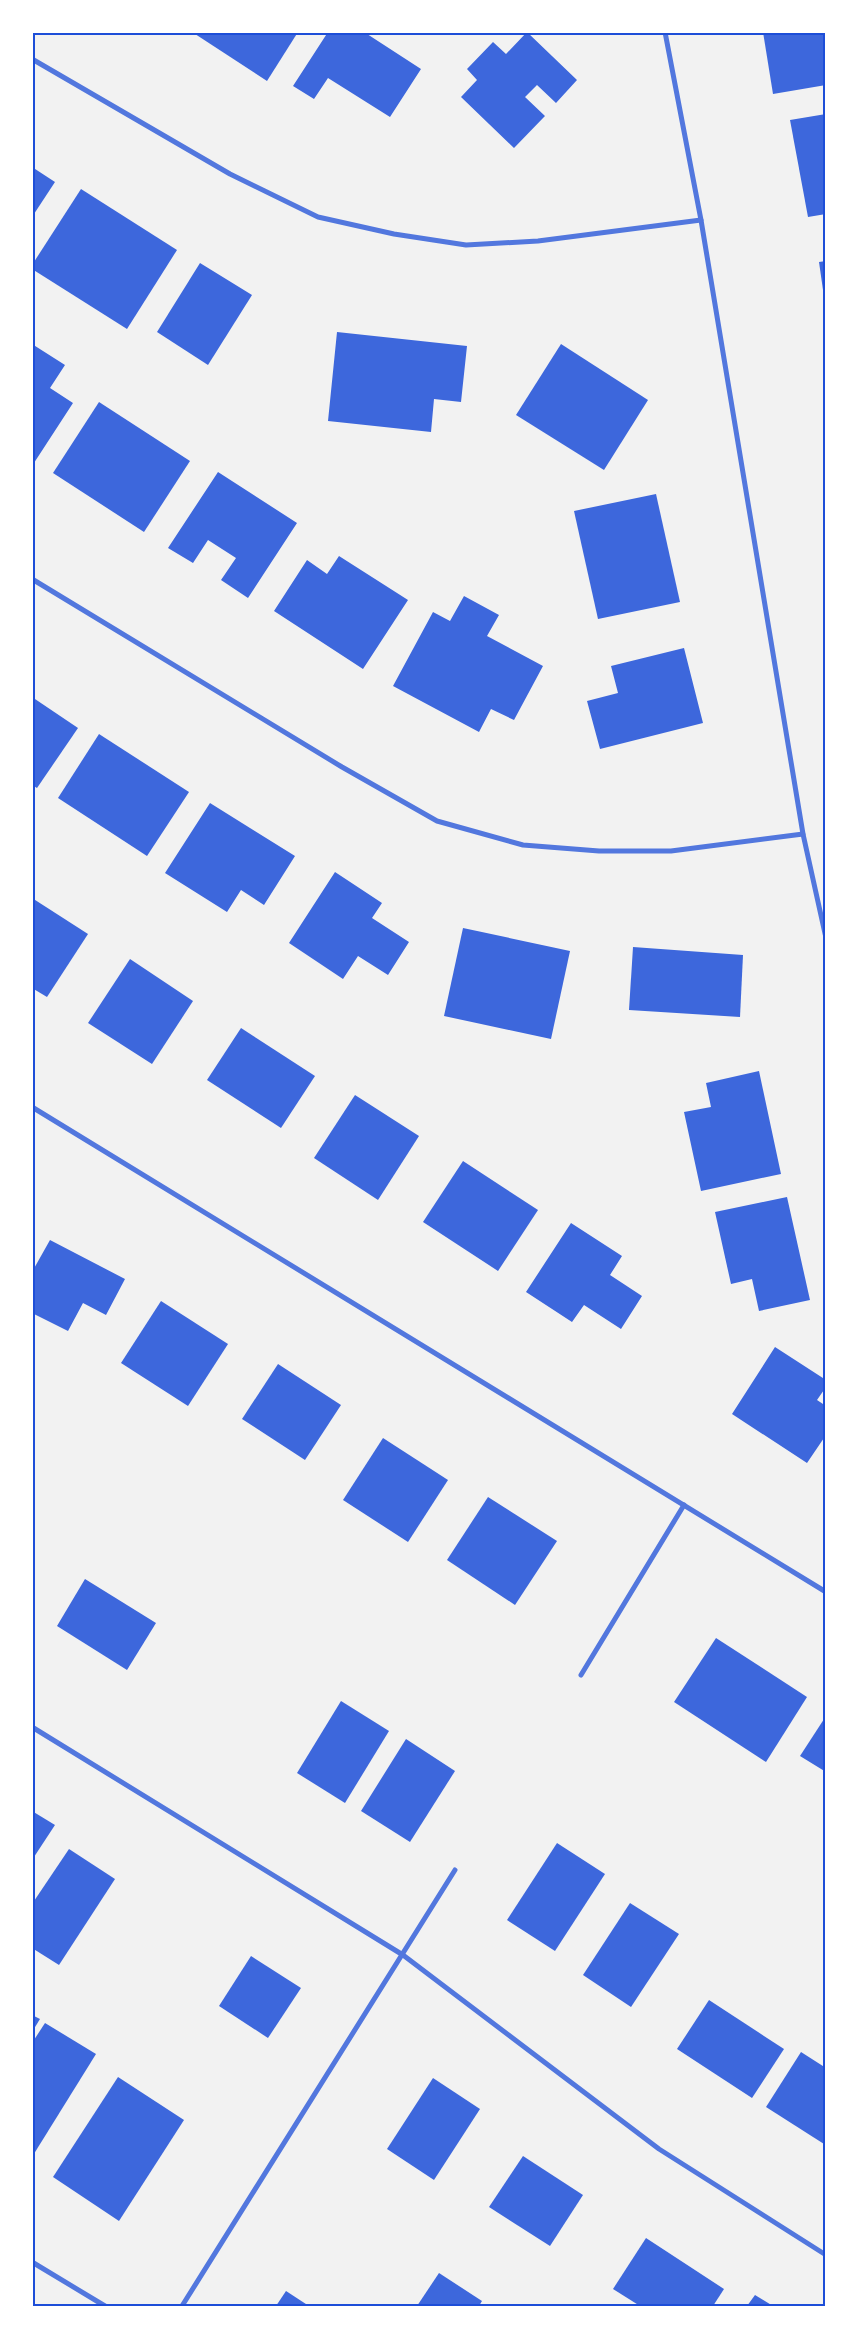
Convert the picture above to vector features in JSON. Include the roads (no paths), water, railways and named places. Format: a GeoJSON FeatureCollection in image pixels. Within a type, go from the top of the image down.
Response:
{"type":"FeatureCollection","features":[{"type":"Feature","properties":{"kind":"street"},"geometry":{"type":"LineString","coordinates":[[665,32],[701,220],[803,834],[826,938]]}},
{"type":"Feature","properties":{"kind":"street"},"geometry":{"type":"LineString","coordinates":[[32,59],[230,174],[318,217],[394,234],[466,245],[538,241],[701,220]]}},
{"type":"Feature","properties":{"kind":"street"},"geometry":{"type":"LineString","coordinates":[[32,579],[342,767],[437,821],[523,845],[599,850],[671,851],[803,834]]}},
{"type":"Feature","properties":{"kind":"street"},"geometry":{"type":"LineString","coordinates":[[32,1107],[826,1592]]}},
{"type":"Feature","properties":{"kind":"street"},"geometry":{"type":"LineString","coordinates":[[581,1675],[684,1506]]}},
{"type":"Feature","properties":{"kind":"street"},"geometry":{"type":"LineString","coordinates":[[32,1727],[404,1955],[659,2149],[826,2255]]}},
{"type":"Feature","properties":{"kind":"street"},"geometry":{"type":"LineString","coordinates":[[182,2306],[404,1955],[455,1870]]}},
{"type":"Feature","properties":{"kind":"street"},"geometry":{"type":"LineString","coordinates":[[32,2262],[105,2306]]}}]}
